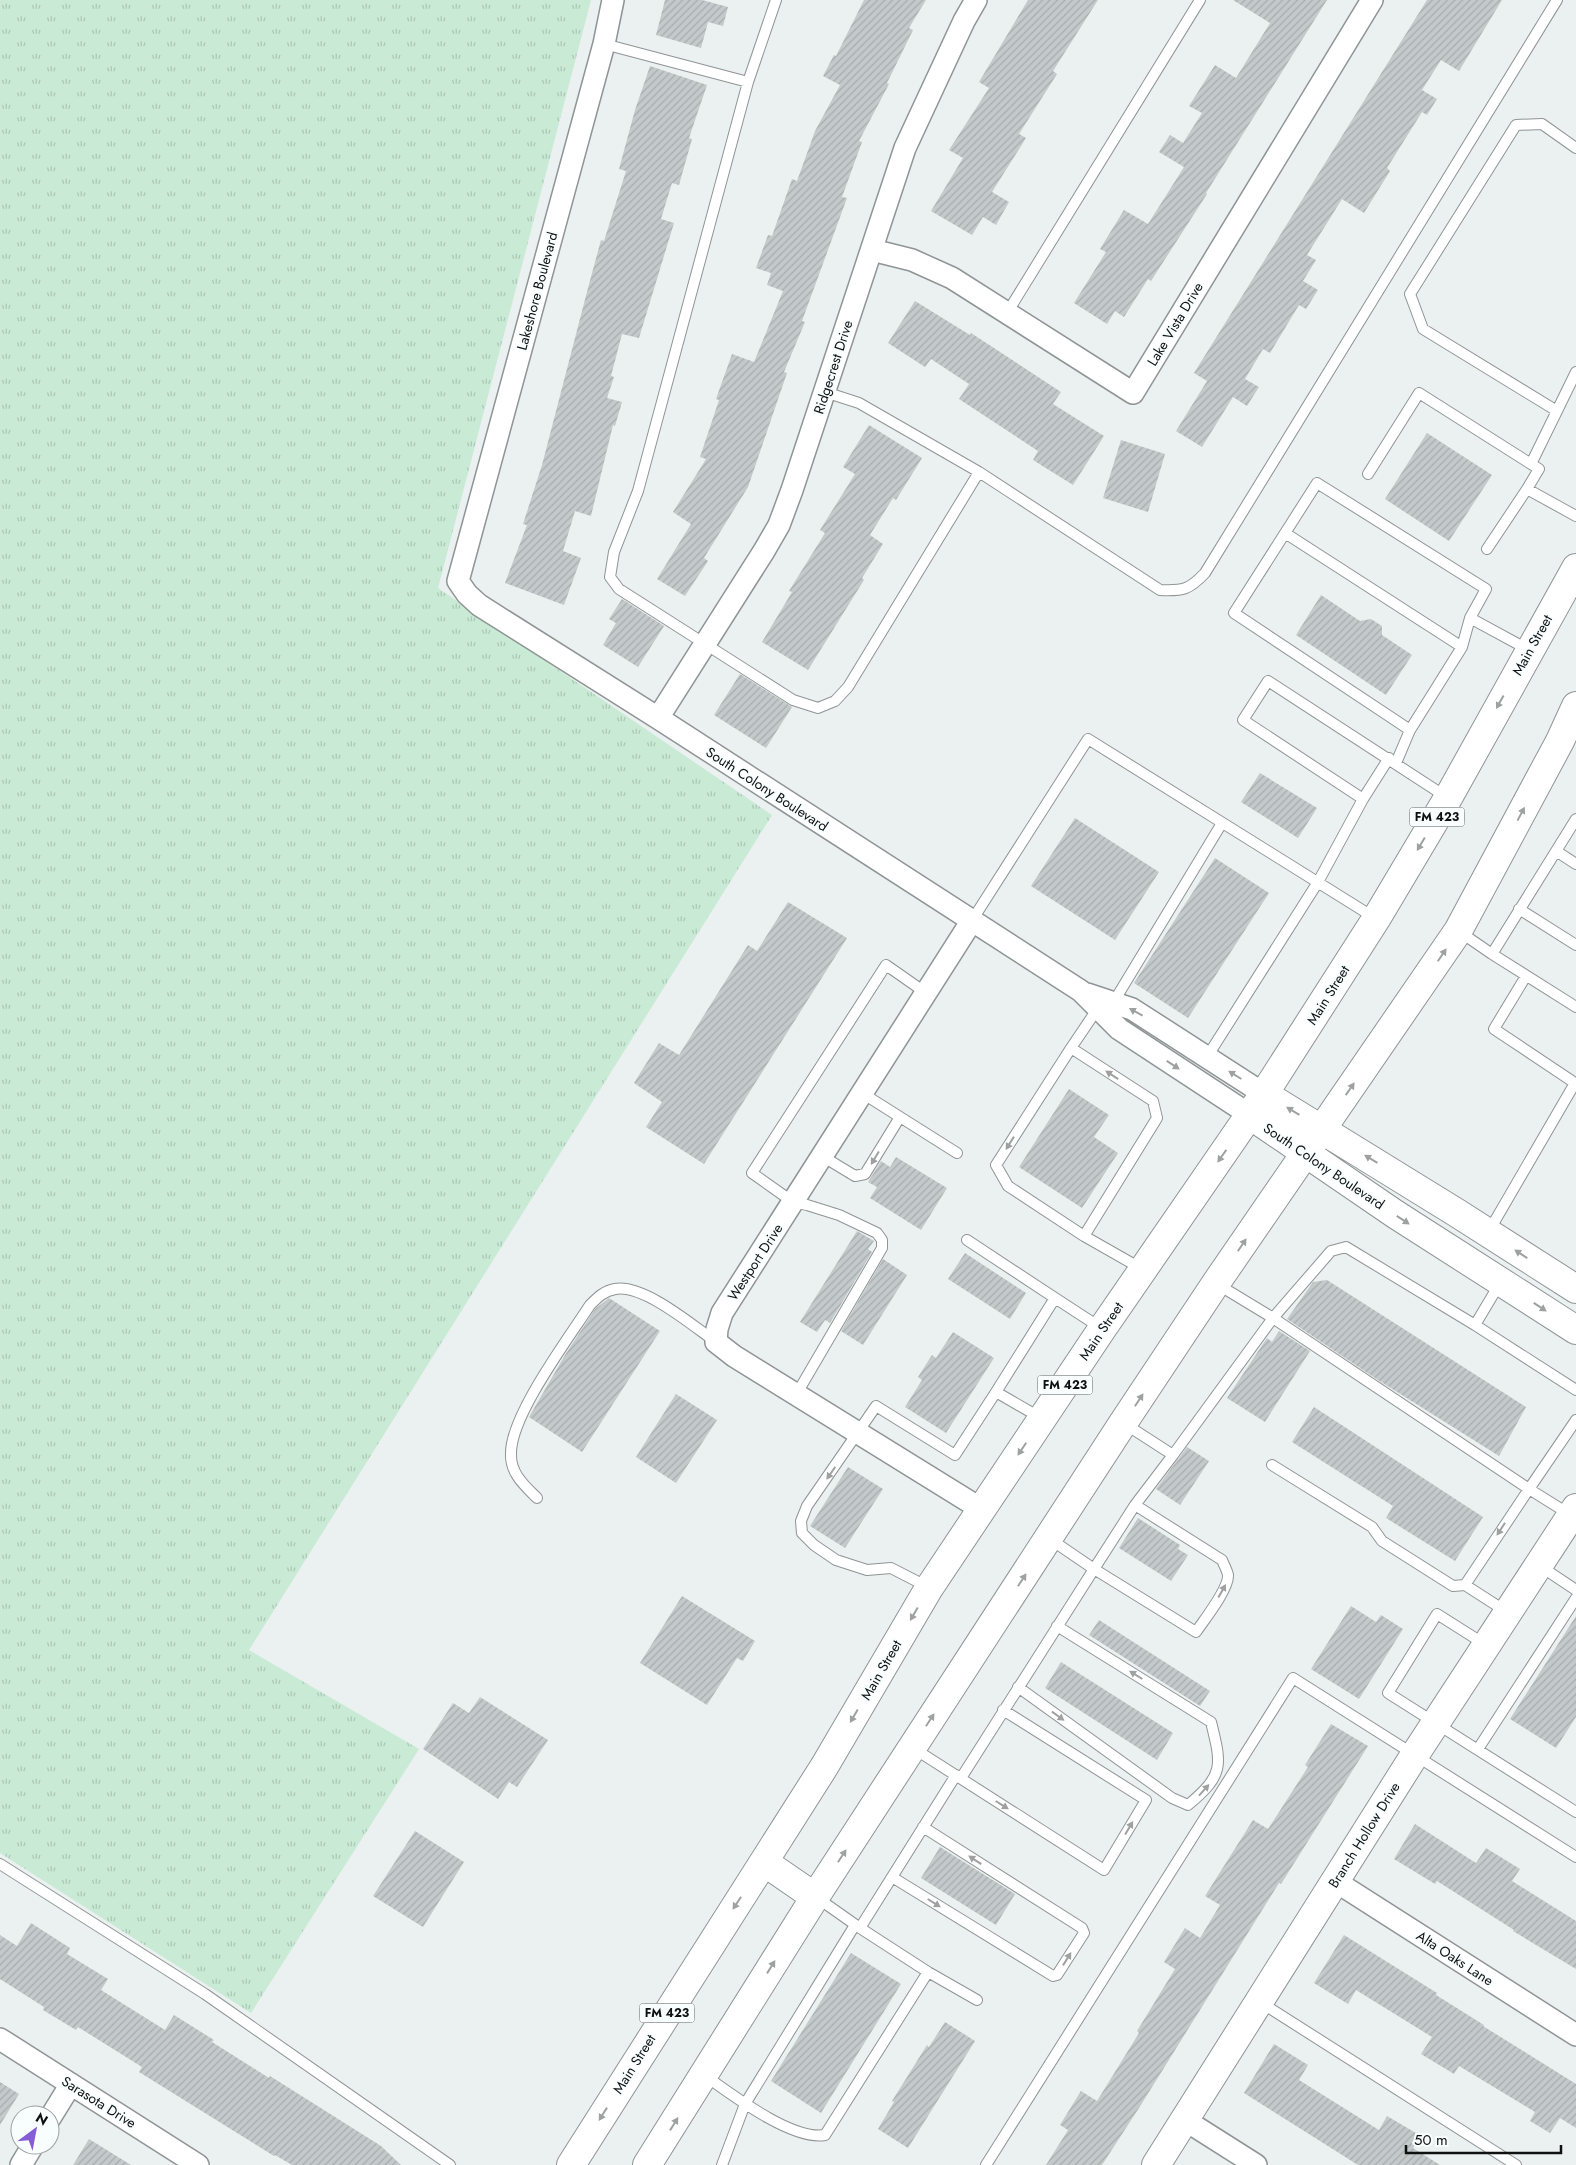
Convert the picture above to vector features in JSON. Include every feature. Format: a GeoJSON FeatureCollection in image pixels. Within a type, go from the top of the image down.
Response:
{"type":"FeatureCollection","features":[{"type":"Feature","properties":{"kind":"main road","name":"Main Street"},"geometry":{"type":"LineString","coordinates":[[571,2165],[824,1767],[929,1588],[1102,1329],[1257,1105],[1376,919],[1448,798],[1576,568]]}},
{"type":"Feature","properties":{"kind":"main road"},"geometry":{"type":"LineString","coordinates":[[648,2165],[815,1897],[1123,1423],[1216,1283],[1458,931],[1560,741],[1576,706]]}},
{"type":"Feature","properties":{"kind":"main road","name":"South Colony Boulevard"},"geometry":{"type":"LineString","coordinates":[[1257,1105],[1322,1129],[1576,1289]]}},
{"type":"Feature","properties":{"kind":"main road","name":"South Colony Boulevard"},"geometry":{"type":"LineString","coordinates":[[1257,1105],[1305,1153],[1395,1214],[1576,1330]]}},
{"type":"Feature","properties":{"kind":"main road","name":"Branch Hollow Drive"},"geometry":{"type":"LineString","coordinates":[[1156,2165],[1435,1723],[1574,1512]]}},
{"type":"Feature","properties":{"kind":"main road"},"geometry":{"type":"LineString","coordinates":[[764,1862],[815,1897]]}},
{"type":"Feature","properties":{"kind":"street","name":"Lakeshore Boulevard"},"geometry":{"type":"LineString","coordinates":[[458,581],[604,44],[613,0]]}},
{"type":"Feature","properties":{"kind":"street","name":"Ridgecrest Drive"},"geometry":{"type":"LineString","coordinates":[[658,718],[764,551],[778,525],[792,490],[905,148],[964,21],[976,0]]}},
{"type":"Feature","properties":{"kind":"street","name":"Lake Vista Drive"},"geometry":{"type":"LineString","coordinates":[[872,250],[912,260],[952,278],[1133,393],[1372,0]]}},
{"type":"Feature","properties":{"kind":"street","name":"South Colony Boulevard"},"geometry":{"type":"LineString","coordinates":[[458,581],[467,594],[479,605],[658,718],[1080,992],[1105,1006],[1132,1009],[1206,1057],[1257,1105]]}},
{"type":"Feature","properties":{"kind":"street","name":"Westport Drive"},"geometry":{"type":"LineString","coordinates":[[716,1342],[717,1329],[722,1313],[971,922]]}},
{"type":"Feature","properties":{"kind":"street","name":"South Colony Boulevard"},"geometry":{"type":"LineString","coordinates":[[1105,1006],[1119,1029],[1257,1105]]}},
{"type":"Feature","properties":{"kind":"street"},"geometry":{"type":"LineString","coordinates":[[716,1342],[734,1356],[981,1509]]}},
{"type":"Feature","properties":{"kind":"street","name":"Alta Oaks Lane"},"geometry":{"type":"LineString","coordinates":[[1334,1881],[1576,2035]]}},
{"type":"Feature","properties":{"kind":"street","name":"Sarasota Drive"},"geometry":{"type":"LineString","coordinates":[[0,2039],[193,2163]]}},
{"type":"Feature","properties":{"kind":"street"},"geometry":{"type":"LineString","coordinates":[[58,2105],[71,2084]]}},
{"type":"Feature","properties":{"kind":"street"},"geometry":{"type":"LineString","coordinates":[[1185,2120],[1256,2165]]}},
{"type":"Feature","properties":{"kind":"lane"},"geometry":{"type":"LineString","coordinates":[[776,0],[748,82],[638,491],[614,552],[610,577],[619,589],[704,644],[793,700],[818,708],[835,701],[848,687],[979,472]]}},
{"type":"Feature","properties":{"kind":"lane"},"geometry":{"type":"LineString","coordinates":[[1007,313],[1200,0]]}},
{"type":"Feature","properties":{"kind":"lane"},"geometry":{"type":"LineString","coordinates":[[825,392],[859,403],[979,472],[1160,590],[1178,591],[1192,587],[1205,573],[1557,0]]}},
{"type":"Feature","properties":{"kind":"lane"},"geometry":{"type":"LineString","coordinates":[[604,44],[748,82]]}},
{"type":"Feature","properties":{"kind":"lane"},"geometry":{"type":"LineString","coordinates":[[1557,411],[1423,329],[1410,294],[1516,125],[1542,124],[1576,148]]}},
{"type":"Feature","properties":{"kind":"lane"},"geometry":{"type":"LineString","coordinates":[[1531,464],[1576,372]]}},
{"type":"Feature","properties":{"kind":"lane"},"geometry":{"type":"LineString","coordinates":[[1368,474],[1419,393],[1539,470],[1487,549]]}},
{"type":"Feature","properties":{"kind":"lane"},"geometry":{"type":"LineString","coordinates":[[1206,1057],[1318,882],[1363,799],[1393,761],[1410,730],[1462,647],[1470,618],[1486,589],[1317,483],[1234,612],[1410,730]]}},
{"type":"Feature","properties":{"kind":"lane"},"geometry":{"type":"LineString","coordinates":[[1527,489],[1576,516]]}},
{"type":"Feature","properties":{"kind":"lane"},"geometry":{"type":"LineString","coordinates":[[1285,533],[1462,647]]}},
{"type":"Feature","properties":{"kind":"lane"},"geometry":{"type":"LineString","coordinates":[[1470,618],[1529,650]]}},
{"type":"Feature","properties":{"kind":"lane"},"geometry":{"type":"LineString","coordinates":[[1363,799],[1243,720],[1268,680],[1448,798]]}},
{"type":"Feature","properties":{"kind":"lane"},"geometry":{"type":"LineString","coordinates":[[971,922],[1088,739],[1376,919]]}},
{"type":"Feature","properties":{"kind":"lane"},"geometry":{"type":"LineString","coordinates":[[1492,954],[1576,819]]}},
{"type":"Feature","properties":{"kind":"lane"},"geometry":{"type":"LineString","coordinates":[[1143,1270],[1084,1236],[1008,1186],[996,1165],[1071,1048],[1105,1006],[1222,823]]}},
{"type":"Feature","properties":{"kind":"lane"},"geometry":{"type":"LineString","coordinates":[[1556,851],[1576,864]]}},
{"type":"Feature","properties":{"kind":"lane"},"geometry":{"type":"LineString","coordinates":[[1519,909],[1576,945]]}},
{"type":"Feature","properties":{"kind":"lane"},"geometry":{"type":"LineString","coordinates":[[1458,931],[1576,1007]]}},
{"type":"Feature","properties":{"kind":"lane"},"geometry":{"type":"LineString","coordinates":[[796,1395],[882,1248],[882,1240],[877,1233],[839,1215],[792,1202],[752,1172],[886,965],[926,993]]}},
{"type":"Feature","properties":{"kind":"lane"},"geometry":{"type":"LineString","coordinates":[[1488,1232],[1576,1083],[1494,1028],[1526,976]]}},
{"type":"Feature","properties":{"kind":"lane"},"geometry":{"type":"LineString","coordinates":[[1071,1048],[1153,1101],[1157,1118],[1084,1236]]}},
{"type":"Feature","properties":{"kind":"lane"},"geometry":{"type":"LineString","coordinates":[[862,1093],[957,1153]]}},
{"type":"Feature","properties":{"kind":"lane"},"geometry":{"type":"LineString","coordinates":[[822,1156],[855,1176],[865,1174],[900,1117]]}},
{"type":"Feature","properties":{"kind":"lane"},"geometry":{"type":"LineString","coordinates":[[967,1240],[1102,1329]]}},
{"type":"Feature","properties":{"kind":"lane"},"geometry":{"type":"LineString","coordinates":[[722,2165],[745,2104],[923,1827],[1058,1626],[1135,1504],[1273,1318],[1331,1251],[1346,1246],[1576,1390]]}},
{"type":"Feature","properties":{"kind":"lane"},"geometry":{"type":"LineString","coordinates":[[1475,1325],[1501,1282]]}},
{"type":"Feature","properties":{"kind":"lane"},"geometry":{"type":"LineString","coordinates":[[1216,1283],[1273,1318],[1529,1489],[1574,1512]]}},
{"type":"Feature","properties":{"kind":"lane"},"geometry":{"type":"LineString","coordinates":[[537,1498],[517,1478],[510,1454],[516,1430],[531,1397],[590,1305],[602,1294],[617,1288],[642,1293],[670,1308],[716,1342]]}},
{"type":"Feature","properties":{"kind":"lane"},"geometry":{"type":"LineString","coordinates":[[929,1588],[891,1568],[867,1570],[836,1560],[814,1545],[802,1533],[801,1520],[807,1506],[876,1406],[955,1455],[1055,1298]]}},
{"type":"Feature","properties":{"kind":"lane"},"geometry":{"type":"LineString","coordinates":[[996,1392],[1042,1418]]}},
{"type":"Feature","properties":{"kind":"lane"},"geometry":{"type":"LineString","coordinates":[[1465,1585],[1576,1420]]}},
{"type":"Feature","properties":{"kind":"lane"},"geometry":{"type":"LineString","coordinates":[[1123,1423],[1173,1455]]}},
{"type":"Feature","properties":{"kind":"lane"},"geometry":{"type":"LineString","coordinates":[[1272,1465],[1372,1527],[1382,1542],[1453,1586],[1465,1585],[1508,1612]]}},
{"type":"Feature","properties":{"kind":"lane"},"geometry":{"type":"LineString","coordinates":[[1049,1538],[1094,1569],[1196,1632],[1225,1587],[1228,1576],[1226,1567],[1222,1560],[1135,1504]]}},
{"type":"Feature","properties":{"kind":"lane"},"geometry":{"type":"LineString","coordinates":[[1539,1566],[1576,1590]]}},
{"type":"Feature","properties":{"kind":"lane"},"geometry":{"type":"LineString","coordinates":[[1478,1749],[1576,1598]]}},
{"type":"Feature","properties":{"kind":"lane"},"geometry":{"type":"LineString","coordinates":[[1486,1645],[1437,1614],[1388,1693],[1576,1812]]}},
{"type":"Feature","properties":{"kind":"lane"},"geometry":{"type":"LineString","coordinates":[[1018,1687],[1172,1798],[1188,1805],[1204,1792],[1218,1773],[1218,1750],[1211,1722],[1058,1626]]}},
{"type":"Feature","properties":{"kind":"lane"},"geometry":{"type":"LineString","coordinates":[[986,2165],[1293,1678],[1576,1857]]}},
{"type":"Feature","properties":{"kind":"lane"},"geometry":{"type":"LineString","coordinates":[[912,1748],[1104,1870],[1146,1800],[1003,1710]]}},
{"type":"Feature","properties":{"kind":"lane"},"geometry":{"type":"LineString","coordinates":[[892,1877],[1053,1976],[1057,1975],[1084,1933],[1082,1928],[923,1827]]}},
{"type":"Feature","properties":{"kind":"lane"},"geometry":{"type":"LineString","coordinates":[[0,1864],[205,1994],[450,2165]]}},
{"type":"Feature","properties":{"kind":"lane"},"geometry":{"type":"LineString","coordinates":[[815,1897],[928,1972],[977,2000]]}},
{"type":"Feature","properties":{"kind":"lane"},"geometry":{"type":"LineString","coordinates":[[704,2076],[766,2118],[815,2137],[825,2135],[928,1972]]}},
{"type":"Feature","properties":{"kind":"lane"},"geometry":{"type":"LineString","coordinates":[[1259,2002],[1516,2165]]}},
{"type":"Feature","properties":{"kind":"green space"},"geometry":{"type":"Polygon","coordinates":[[[0,0],[591,0],[438,588],[772,815],[249,1650],[419,1749],[251,2013],[0,1853],[0,0]]]}},
{"type":"Feature","properties":{"kind":"building"},"geometry":{"type":"Polygon","coordinates":[[[665,0],[702,0],[728,7],[723,26],[708,22],[701,48],[656,35],[665,0]]]}},
{"type":"Feature","properties":{"kind":"building"},"geometry":{"type":"Polygon","coordinates":[[[864,0],[926,0],[909,28],[913,30],[887,83],[889,84],[859,141],[862,142],[842,197],[847,198],[802,321],[805,322],[784,372],[787,373],[748,487],[704,558],[708,561],[685,596],[657,579],[691,524],[673,512],[706,459],[700,457],[719,400],[716,399],[732,354],[754,362],[783,291],[767,285],[771,273],[756,268],[768,235],[772,236],[792,179],[797,181],[815,131],[840,85],[823,76],[834,55],[836,56],[864,0]]]}},
{"type":"Feature","properties":{"kind":"building"},"geometry":{"type":"Polygon","coordinates":[[[1028,0],[1098,0],[1053,71],[1057,74],[1019,134],[1026,138],[992,192],[1009,202],[996,225],[983,217],[972,235],[931,211],[963,158],[949,150],[989,88],[979,82],[1028,0]]]}},
{"type":"Feature","properties":{"kind":"building"},"geometry":{"type":"Polygon","coordinates":[[[1233,0],[1327,0],[1151,281],[1148,279],[1124,317],[1115,311],[1107,324],[1074,303],[1106,252],[1100,249],[1124,210],[1148,224],[1184,167],[1159,152],[1170,135],[1183,143],[1202,113],[1189,106],[1215,65],[1236,78],[1270,23],[1233,0]]]}},
{"type":"Feature","properties":{"kind":"building"},"geometry":{"type":"Polygon","coordinates":[[[1427,0],[1502,0],[1459,71],[1441,60],[1422,90],[1437,99],[1427,115],[1422,112],[1387,168],[1390,171],[1364,213],[1342,199],[1307,255],[1316,260],[1303,281],[1318,290],[1306,309],[1299,305],[1270,353],[1263,349],[1245,379],[1259,387],[1247,406],[1233,397],[1202,447],[1176,431],[1207,381],[1194,373],[1427,0]]]}},
{"type":"Feature","properties":{"kind":"building"},"geometry":{"type":"Polygon","coordinates":[[[650,66],[707,85],[689,138],[692,139],[679,185],[672,183],[661,219],[674,223],[639,338],[622,334],[611,376],[614,377],[607,398],[622,402],[615,426],[613,425],[591,516],[575,511],[563,551],[581,558],[564,605],[505,583],[527,525],[523,524],[542,465],[601,240],[604,241],[626,171],[619,169],[635,110],[650,66]]]}},
{"type":"Feature","properties":{"kind":"building"},"geometry":{"type":"Polygon","coordinates":[[[915,301],[970,335],[971,333],[1061,392],[1053,404],[1104,436],[1073,485],[1033,460],[1038,451],[959,399],[969,384],[931,359],[925,367],[888,343],[915,301]]]}},
{"type":"Feature","properties":{"kind":"building"},"geometry":{"type":"Polygon","coordinates":[[[869,425],[922,458],[896,500],[893,498],[870,535],[883,544],[862,578],[864,580],[808,670],[762,642],[792,592],[789,591],[825,533],[820,530],[855,474],[843,467],[869,425]]]}},
{"type":"Feature","properties":{"kind":"building"},"geometry":{"type":"Polygon","coordinates":[[[1427,433],[1492,475],[1449,541],[1385,499],[1427,433]]]}},
{"type":"Feature","properties":{"kind":"building"},"geometry":{"type":"Polygon","coordinates":[[[1121,440],[1165,454],[1148,512],[1103,498],[1121,440]]]}},
{"type":"Feature","properties":{"kind":"building"},"geometry":{"type":"Polygon","coordinates":[[[1321,595],[1360,621],[1371,619],[1382,626],[1382,635],[1412,655],[1386,695],[1296,635],[1321,595]]]}},
{"type":"Feature","properties":{"kind":"building"},"geometry":{"type":"Polygon","coordinates":[[[622,599],[664,626],[638,667],[603,645],[616,623],[609,619],[622,599]]]}},
{"type":"Feature","properties":{"kind":"building"},"geometry":{"type":"Polygon","coordinates":[[[740,674],[792,707],[766,748],[714,715],[740,674]]]}},
{"type":"Feature","properties":{"kind":"building"},"geometry":{"type":"Polygon","coordinates":[[[1260,773],[1317,808],[1298,838],[1241,802],[1260,773]]]}},
{"type":"Feature","properties":{"kind":"building"},"geometry":{"type":"Polygon","coordinates":[[[1075,818],[1159,872],[1115,940],[1031,886],[1075,818]]]}},
{"type":"Feature","properties":{"kind":"building"},"geometry":{"type":"Polygon","coordinates":[[[1215,858],[1269,893],[1188,1018],[1134,983],[1215,858]]]}},
{"type":"Feature","properties":{"kind":"building"},"geometry":{"type":"Polygon","coordinates":[[[788,902],[847,938],[704,1164],[646,1127],[662,1102],[634,1083],[659,1043],[679,1055],[748,945],[757,951],[788,902]]]}},
{"type":"Feature","properties":{"kind":"building"},"geometry":{"type":"Polygon","coordinates":[[[1069,1089],[1109,1115],[1094,1137],[1118,1153],[1082,1208],[1019,1167],[1069,1089]]]}},
{"type":"Feature","properties":{"kind":"building"},"geometry":{"type":"Polygon","coordinates":[[[896,1157],[947,1188],[921,1230],[870,1198],[877,1187],[868,1182],[881,1161],[890,1167],[896,1157]]]}},
{"type":"Feature","properties":{"kind":"building"},"geometry":{"type":"Polygon","coordinates":[[[857,1231],[874,1241],[868,1249],[872,1252],[830,1323],[825,1320],[817,1332],[800,1322],[857,1231]]]}},
{"type":"Feature","properties":{"kind":"building"},"geometry":{"type":"Polygon","coordinates":[[[965,1253],[1026,1293],[1010,1319],[948,1279],[965,1253]]]}},
{"type":"Feature","properties":{"kind":"building"},"geometry":{"type":"Polygon","coordinates":[[[883,1259],[907,1275],[863,1345],[841,1331],[883,1259]]]}},
{"type":"Feature","properties":{"kind":"building"},"geometry":{"type":"Polygon","coordinates":[[[1327,1280],[1526,1407],[1499,1456],[1378,1380],[1287,1319],[1313,1282],[1327,1280]]]}},
{"type":"Feature","properties":{"kind":"building"},"geometry":{"type":"Polygon","coordinates":[[[609,1298],[660,1331],[582,1452],[529,1417],[565,1355],[595,1309],[609,1298]]]}},
{"type":"Feature","properties":{"kind":"building"},"geometry":{"type":"Polygon","coordinates":[[[1279,1331],[1310,1351],[1265,1422],[1227,1398],[1267,1338],[1272,1342],[1279,1331]]]}},
{"type":"Feature","properties":{"kind":"building"},"geometry":{"type":"Polygon","coordinates":[[[953,1332],[994,1358],[946,1433],[905,1407],[922,1380],[918,1377],[932,1355],[936,1358],[953,1332]]]}},
{"type":"Feature","properties":{"kind":"building"},"geometry":{"type":"Polygon","coordinates":[[[676,1394],[717,1420],[676,1483],[636,1457],[676,1394]]]}},
{"type":"Feature","properties":{"kind":"building"},"geometry":{"type":"Polygon","coordinates":[[[1314,1407],[1483,1517],[1455,1561],[1386,1518],[1393,1506],[1292,1442],[1314,1407]]]}},
{"type":"Feature","properties":{"kind":"building"},"geometry":{"type":"Polygon","coordinates":[[[1187,1447],[1209,1461],[1180,1505],[1156,1489],[1187,1447]]]}},
{"type":"Feature","properties":{"kind":"building"},"geometry":{"type":"Polygon","coordinates":[[[848,1467],[883,1489],[845,1548],[810,1526],[848,1467]]]}},
{"type":"Feature","properties":{"kind":"building"},"geometry":{"type":"Polygon","coordinates":[[[1138,1518],[1180,1545],[1178,1549],[1188,1555],[1171,1581],[1119,1548],[1138,1518]]]}},
{"type":"Feature","properties":{"kind":"building"},"geometry":{"type":"Polygon","coordinates":[[[682,1596],[755,1641],[743,1661],[737,1658],[707,1705],[640,1663],[682,1596]]]}},
{"type":"Feature","properties":{"kind":"building"},"geometry":{"type":"Polygon","coordinates":[[[1351,1606],[1376,1622],[1381,1615],[1403,1629],[1359,1699],[1311,1669],[1351,1606]]]}},
{"type":"Feature","properties":{"kind":"building"},"geometry":{"type":"Polygon","coordinates":[[[1576,1616],[1576,1717],[1556,1748],[1510,1719],[1576,1616]]]}},
{"type":"Feature","properties":{"kind":"building"},"geometry":{"type":"Polygon","coordinates":[[[1099,1620],[1210,1691],[1200,1706],[1089,1635],[1099,1620]]]}},
{"type":"Feature","properties":{"kind":"building"},"geometry":{"type":"Polygon","coordinates":[[[1061,1662],[1173,1733],[1157,1760],[1045,1688],[1061,1662]]]}},
{"type":"Feature","properties":{"kind":"building"},"geometry":{"type":"Polygon","coordinates":[[[480,1697],[548,1740],[517,1787],[509,1782],[498,1799],[423,1749],[453,1703],[469,1713],[480,1697]]]}},
{"type":"Feature","properties":{"kind":"building"},"geometry":{"type":"Polygon","coordinates":[[[1331,1724],[1368,1746],[1281,1884],[1279,1883],[1139,2108],[1102,2165],[1046,2165],[1068,2130],[1060,2125],[1081,2091],[1097,2101],[1139,2033],[1137,2031],[1175,1969],[1164,1962],[1185,1928],[1200,1938],[1220,1905],[1205,1896],[1253,1820],[1268,1829],[1308,1767],[1305,1765],[1331,1724]]]}},
{"type":"Feature","properties":{"kind":"building"},"geometry":{"type":"Polygon","coordinates":[[[1415,1824],[1476,1863],[1486,1848],[1520,1869],[1512,1881],[1576,1921],[1576,1969],[1513,1931],[1437,1881],[1435,1884],[1394,1859],[1415,1824]]]}},
{"type":"Feature","properties":{"kind":"building"},"geometry":{"type":"Polygon","coordinates":[[[415,1831],[464,1862],[423,1927],[373,1896],[415,1831]]]}},
{"type":"Feature","properties":{"kind":"building"},"geometry":{"type":"Polygon","coordinates":[[[940,1847],[1015,1894],[996,1925],[921,1878],[940,1847]]]}},
{"type":"Feature","properties":{"kind":"building"},"geometry":{"type":"Polygon","coordinates":[[[31,1923],[70,1948],[67,1954],[108,1979],[101,1990],[165,2030],[174,2015],[214,2040],[212,2042],[381,2146],[401,2165],[292,2165],[274,2156],[139,2072],[142,2067],[78,2027],[76,2030],[43,2010],[44,2007],[0,1979],[0,1935],[17,1946],[31,1923]]]}},
{"type":"Feature","properties":{"kind":"building"},"geometry":{"type":"Polygon","coordinates":[[[1344,1935],[1576,2084],[1576,2128],[1560,2118],[1550,2133],[1530,2121],[1535,2112],[1459,2066],[1454,2074],[1421,2054],[1432,2037],[1356,1990],[1348,2004],[1314,1983],[1344,1935]]]}},
{"type":"Feature","properties":{"kind":"building"},"geometry":{"type":"Polygon","coordinates":[[[851,1953],[901,1984],[821,2113],[771,2081],[851,1953]]]}},
{"type":"Feature","properties":{"kind":"building"},"geometry":{"type":"Polygon","coordinates":[[[945,2022],[975,2041],[908,2148],[878,2129],[894,2102],[892,2101],[927,2045],[929,2047],[945,2022]]]}},
{"type":"Feature","properties":{"kind":"building"},"geometry":{"type":"Polygon","coordinates":[[[1274,2044],[1308,2065],[1299,2080],[1379,2130],[1387,2116],[1421,2136],[1413,2148],[1440,2165],[1358,2165],[1244,2093],[1274,2044]]]}},
{"type":"Feature","properties":{"kind":"building"},"geometry":{"type":"Polygon","coordinates":[[[0,2082],[19,2094],[12,2105],[10,2105],[10,2109],[0,2125],[0,2082]]]}},
{"type":"Feature","properties":{"kind":"building"},"geometry":{"type":"Polygon","coordinates":[[[89,2139],[131,2165],[73,2165],[89,2139]]]}}]}
